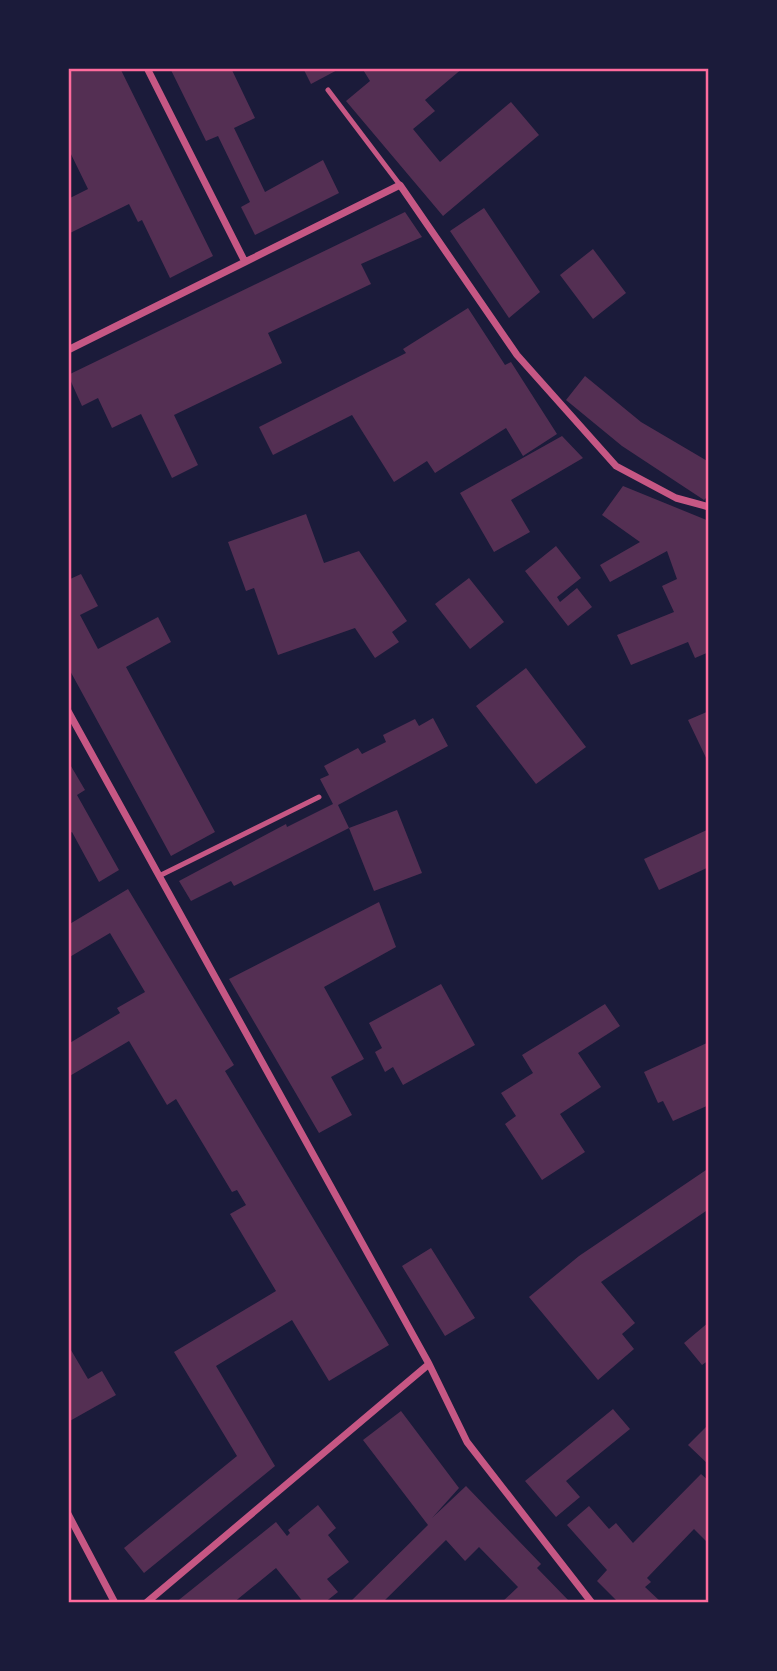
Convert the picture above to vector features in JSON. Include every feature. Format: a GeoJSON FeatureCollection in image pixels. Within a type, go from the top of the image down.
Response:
{"type":"FeatureCollection","features":[{"type":"Feature","properties":{"kind":"street"},"geometry":{"type":"LineString","coordinates":[[147,68],[245,262]]}},
{"type":"Feature","properties":{"kind":"street"},"geometry":{"type":"LineString","coordinates":[[68,350],[400,185],[517,355],[615,466],[676,498],[709,507]]}},
{"type":"Feature","properties":{"kind":"street"},"geometry":{"type":"LineString","coordinates":[[68,711],[429,1364],[467,1442],[592,1603]]}},
{"type":"Feature","properties":{"kind":"street"},"geometry":{"type":"LineString","coordinates":[[146,1603],[429,1364]]}},
{"type":"Feature","properties":{"kind":"street"},"geometry":{"type":"LineString","coordinates":[[68,1514],[115,1603]]}},
{"type":"Feature","properties":{"kind":"lane"},"geometry":{"type":"LineString","coordinates":[[328,90],[400,185]]}},
{"type":"Feature","properties":{"kind":"lane"},"geometry":{"type":"LineString","coordinates":[[159,876],[319,797]]}},
{"type":"Feature","properties":{"kind":"building"},"geometry":{"type":"Polygon","coordinates":[[[68,68],[120,68],[213,256],[170,278],[142,220],[138,222],[129,204],[70,233],[68,199],[88,189],[68,148],[68,68]]]}},
{"type":"Feature","properties":{"kind":"building"},"geometry":{"type":"Polygon","coordinates":[[[170,68],[231,68],[255,118],[234,128],[265,192],[323,160],[339,193],[255,235],[241,207],[250,202],[218,136],[206,141],[170,68]]]}},
{"type":"Feature","properties":{"kind":"building"},"geometry":{"type":"Polygon","coordinates":[[[303,68],[341,68],[311,84],[303,68]]]}},
{"type":"Feature","properties":{"kind":"building"},"geometry":{"type":"Polygon","coordinates":[[[362,68],[463,68],[425,100],[435,111],[413,129],[440,162],[511,102],[539,135],[443,216],[346,101],[370,81],[362,68]]]}},
{"type":"Feature","properties":{"kind":"building"},"geometry":{"type":"Polygon","coordinates":[[[484,208],[540,292],[509,318],[450,231],[484,208]]]}},
{"type":"Feature","properties":{"kind":"building"},"geometry":{"type":"Polygon","coordinates":[[[405,212],[422,237],[361,264],[371,284],[268,333],[282,363],[174,415],[198,465],[172,478],[141,414],[112,428],[98,398],[82,406],[68,375],[405,212]]]}},
{"type":"Feature","properties":{"kind":"building"},"geometry":{"type":"Polygon","coordinates":[[[593,249],[626,293],[593,319],[560,275],[593,249]]]}},
{"type":"Feature","properties":{"kind":"building"},"geometry":{"type":"Polygon","coordinates":[[[468,308],[505,365],[511,362],[557,434],[523,456],[506,428],[435,473],[427,461],[394,482],[352,415],[273,455],[259,427],[406,353],[403,349],[468,308]]]}},
{"type":"Feature","properties":{"kind":"building"},"geometry":{"type":"Polygon","coordinates":[[[585,376],[641,422],[709,462],[709,495],[704,500],[622,446],[566,400],[585,376]]]}},
{"type":"Feature","properties":{"kind":"building"},"geometry":{"type":"Polygon","coordinates":[[[562,436],[583,458],[511,500],[530,532],[494,552],[460,493],[562,436]]]}},
{"type":"Feature","properties":{"kind":"building"},"geometry":{"type":"Polygon","coordinates":[[[623,486],[709,521],[709,652],[695,658],[688,642],[631,665],[617,635],[674,612],[662,586],[677,579],[667,551],[610,582],[600,565],[640,542],[602,515],[623,486]]]}},
{"type":"Feature","properties":{"kind":"building"},"geometry":{"type":"Polygon","coordinates":[[[306,514],[324,563],[359,551],[407,621],[392,632],[399,642],[375,658],[355,628],[278,655],[254,588],[246,591],[228,542],[306,514]]]}},
{"type":"Feature","properties":{"kind":"building"},"geometry":{"type":"Polygon","coordinates":[[[556,546],[581,578],[557,597],[560,602],[577,588],[592,607],[568,626],[525,571],[556,546]]]}},
{"type":"Feature","properties":{"kind":"building"},"geometry":{"type":"Polygon","coordinates":[[[81,574],[98,606],[80,615],[98,649],[158,617],[171,642],[126,667],[215,832],[171,856],[68,667],[68,580],[81,574]]]}},
{"type":"Feature","properties":{"kind":"building"},"geometry":{"type":"Polygon","coordinates":[[[469,578],[504,622],[470,649],[435,604],[469,578]]]}},
{"type":"Feature","properties":{"kind":"building"},"geometry":{"type":"Polygon","coordinates":[[[526,668],[586,747],[536,784],[476,706],[526,668]]]}},
{"type":"Feature","properties":{"kind":"building"},"geometry":{"type":"Polygon","coordinates":[[[709,711],[709,764],[688,720],[709,711]]]}},
{"type":"Feature","properties":{"kind":"building"},"geometry":{"type":"Polygon","coordinates":[[[433,718],[448,746],[338,805],[349,828],[234,886],[231,881],[191,901],[179,881],[286,824],[287,827],[333,804],[320,779],[329,775],[324,766],[358,748],[362,754],[386,742],[383,735],[415,719],[419,726],[433,718]]]}},
{"type":"Feature","properties":{"kind":"building"},"geometry":{"type":"Polygon","coordinates":[[[68,761],[85,790],[77,795],[119,870],[99,882],[72,832],[68,834],[68,761]]]}},
{"type":"Feature","properties":{"kind":"building"},"geometry":{"type":"Polygon","coordinates":[[[397,810],[422,873],[374,891],[349,828],[397,810]]]}},
{"type":"Feature","properties":{"kind":"building"},"geometry":{"type":"Polygon","coordinates":[[[709,829],[709,867],[659,890],[644,859],[709,829]]]}},
{"type":"Feature","properties":{"kind":"building"},"geometry":{"type":"Polygon","coordinates":[[[128,889],[234,1065],[225,1071],[389,1345],[329,1381],[292,1320],[216,1366],[275,1466],[144,1573],[124,1548],[237,1456],[174,1352],[276,1291],[230,1214],[246,1205],[237,1190],[232,1192],[176,1099],[167,1105],[129,1041],[68,1077],[68,1044],[120,1013],[117,1008],[145,992],[110,933],[68,958],[68,925],[128,889]]]}},
{"type":"Feature","properties":{"kind":"building"},"geometry":{"type":"Polygon","coordinates":[[[379,902],[396,947],[324,987],[364,1059],[331,1077],[352,1115],[319,1133],[229,979],[379,902]]]}},
{"type":"Feature","properties":{"kind":"building"},"geometry":{"type":"Polygon","coordinates":[[[441,984],[475,1045],[403,1085],[393,1067],[385,1072],[375,1052],[382,1048],[369,1023],[441,984]]]}},
{"type":"Feature","properties":{"kind":"building"},"geometry":{"type":"Polygon","coordinates":[[[605,1004],[620,1026],[578,1053],[601,1087],[560,1114],[585,1152],[542,1180],[505,1124],[516,1116],[501,1093],[533,1073],[522,1055],[605,1004]]]}},
{"type":"Feature","properties":{"kind":"building"},"geometry":{"type":"Polygon","coordinates":[[[709,1042],[709,1105],[673,1121],[663,1101],[658,1103],[644,1072],[709,1042]]]}},
{"type":"Feature","properties":{"kind":"building"},"geometry":{"type":"Polygon","coordinates":[[[709,1168],[709,1209],[601,1282],[635,1323],[622,1334],[634,1349],[598,1380],[529,1297],[579,1256],[709,1168]]]}},
{"type":"Feature","properties":{"kind":"building"},"geometry":{"type":"Polygon","coordinates":[[[431,1248],[475,1318],[445,1336],[402,1266],[431,1248]]]}},
{"type":"Feature","properties":{"kind":"building"},"geometry":{"type":"Polygon","coordinates":[[[709,1322],[709,1360],[702,1365],[684,1343],[709,1322]]]}},
{"type":"Feature","properties":{"kind":"building"},"geometry":{"type":"Polygon","coordinates":[[[68,1345],[88,1379],[102,1371],[116,1395],[68,1422],[68,1345]]]}},
{"type":"Feature","properties":{"kind":"building"},"geometry":{"type":"Polygon","coordinates":[[[613,1409],[630,1429],[566,1481],[580,1497],[556,1517],[525,1481],[613,1409]]]}},
{"type":"Feature","properties":{"kind":"building"},"geometry":{"type":"Polygon","coordinates":[[[401,1411],[459,1488],[432,1518],[466,1486],[541,1564],[537,1568],[571,1603],[501,1603],[518,1587],[479,1547],[465,1561],[446,1540],[382,1603],[349,1603],[428,1525],[363,1440],[401,1411]]]}},
{"type":"Feature","properties":{"kind":"building"},"geometry":{"type":"Polygon","coordinates":[[[709,1424],[709,1465],[688,1445],[709,1424]]]}},
{"type":"Feature","properties":{"kind":"building"},"geometry":{"type":"Polygon","coordinates":[[[701,1474],[709,1481],[709,1544],[694,1529],[647,1578],[651,1582],[645,1587],[662,1603],[619,1603],[597,1581],[607,1570],[567,1525],[589,1506],[609,1529],[616,1523],[633,1543],[701,1474]]]}},
{"type":"Feature","properties":{"kind":"building"},"geometry":{"type":"Polygon","coordinates":[[[318,1505],[336,1528],[328,1535],[349,1562],[327,1579],[338,1592],[324,1603],[304,1603],[276,1568],[233,1603],[175,1603],[276,1522],[287,1536],[290,1533],[288,1530],[318,1505]]]}}]}
